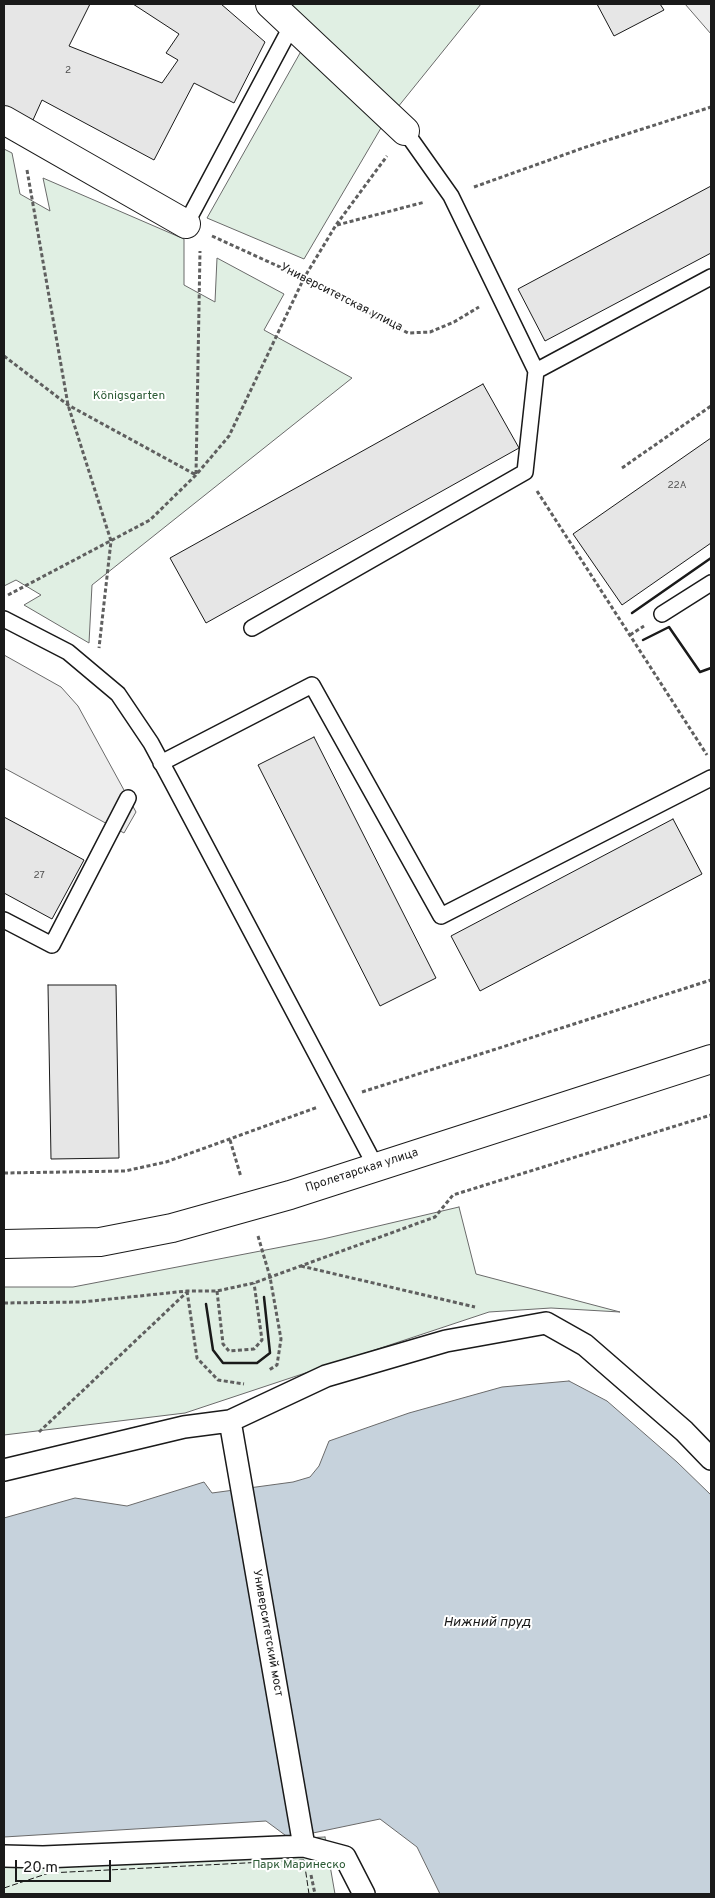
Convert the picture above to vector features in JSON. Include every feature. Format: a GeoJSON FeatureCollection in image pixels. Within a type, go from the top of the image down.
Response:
{"type":"FeatureCollection","features":[{"type":"Feature","properties":{"kind":"main road"},"geometry":{"type":"LineString","coordinates":[[270,4],[405,131]]}},
{"type":"Feature","properties":{"kind":"main road"},"geometry":{"type":"LineString","coordinates":[[4,120],[194,227]]}},
{"type":"Feature","properties":{"kind":"main road","name":"Пролетарская улица"},"geometry":{"type":"LineString","coordinates":[[4,1244],[100,1242],[172,1228],[290,1194],[711,1059]]}},
{"type":"Feature","properties":{"kind":"street"},"geometry":{"type":"LineString","coordinates":[[4,1470],[184,1427],[230,1421],[326,1376],[446,1342],[546,1323],[585,1346],[684,1431],[711,1459]]}},
{"type":"Feature","properties":{"kind":"street","name":"Университетский мост"},"geometry":{"type":"LineString","coordinates":[[230,1421],[304,1846]]}},
{"type":"Feature","properties":{"kind":"street"},"geometry":{"type":"LineString","coordinates":[[4,1856],[42,1858],[304,1846],[345,1857],[364,1894]]}},
{"type":"Feature","properties":{"kind":"lane"},"geometry":{"type":"LineString","coordinates":[[194,227],[292,25]]}},
{"type":"Feature","properties":{"kind":"lane"},"geometry":{"type":"LineString","coordinates":[[252,628],[525,472],[536,371],[501,295],[451,196],[405,131]]}},
{"type":"Feature","properties":{"kind":"lane"},"geometry":{"type":"LineString","coordinates":[[536,371],[711,277]]}},
{"type":"Feature","properties":{"kind":"lane"},"geometry":{"type":"LineString","coordinates":[[662,614],[711,582]]}},
{"type":"Feature","properties":{"kind":"lane"},"geometry":{"type":"LineString","coordinates":[[4,619],[68,652],[118,694],[161,762],[376,1167]]}},
{"type":"Feature","properties":{"kind":"lane"},"geometry":{"type":"LineString","coordinates":[[161,762],[312,685],[441,916],[711,778]]}},
{"type":"Feature","properties":{"kind":"lane"},"geometry":{"type":"LineString","coordinates":[[4,920],[52,945],[128,798]]}},
{"type":"Feature","properties":{"kind":"path"},"geometry":{"type":"LineString","coordinates":[[336,226],[451,196],[583,148],[711,107]]}},
{"type":"Feature","properties":{"kind":"path"},"geometry":{"type":"LineString","coordinates":[[4,598],[150,520],[196,474],[229,436],[304,278],[336,226],[405,131]]}},
{"type":"Feature","properties":{"kind":"path"},"geometry":{"type":"LineString","coordinates":[[27,169],[68,404],[110,541],[96,676]]}},
{"type":"Feature","properties":{"kind":"path"},"geometry":{"type":"LineString","coordinates":[[194,227],[196,474]]}},
{"type":"Feature","properties":{"kind":"path","name":"Университетская улица"},"geometry":{"type":"LineString","coordinates":[[194,227],[304,278],[408,333],[430,332],[454,322],[501,295]]}},
{"type":"Feature","properties":{"kind":"path"},"geometry":{"type":"LineString","coordinates":[[4,356],[68,404],[196,474]]}},
{"type":"Feature","properties":{"kind":"path"},"geometry":{"type":"LineString","coordinates":[[622,468],[711,406]]}},
{"type":"Feature","properties":{"kind":"path"},"geometry":{"type":"LineString","coordinates":[[525,472],[711,762]]}},
{"type":"Feature","properties":{"kind":"path"},"geometry":{"type":"LineString","coordinates":[[4,1303],[82,1302],[217,1291],[254,1283],[435,1217],[454,1196],[711,1115]]}},
{"type":"Feature","properties":{"kind":"path"},"geometry":{"type":"LineString","coordinates":[[300,1266],[480,1308]]}},
{"type":"Feature","properties":{"kind":"path"},"geometry":{"type":"LineString","coordinates":[[261,1374],[277,1366],[281,1339],[270,1277]]}},
{"type":"Feature","properties":{"kind":"path"},"geometry":{"type":"LineString","coordinates":[[217,1291],[222,1344],[229,1351],[254,1349],[262,1340],[254,1283]]}},
{"type":"Feature","properties":{"kind":"path"},"geometry":{"type":"LineString","coordinates":[[187,1292],[197,1358],[218,1380],[245,1384]]}},
{"type":"Feature","properties":{"kind":"path"},"geometry":{"type":"LineString","coordinates":[[32,1439],[187,1292]]}},
{"type":"Feature","properties":{"kind":"green space"},"geometry":{"type":"Polygon","coordinates":[[[286,4],[481,4],[381,128],[304,259],[207,218],[313,30],[286,4]]]}},
{"type":"Feature","properties":{"kind":"green space","name":"Königsgarten"},"geometry":{"type":"Polygon","coordinates":[[[4,149],[12,153],[20,194],[50,211],[43,178],[184,239],[184,285],[215,302],[217,258],[284,294],[264,330],[352,378],[92,585],[89,643],[24,605],[41,595],[16,580],[4,586],[4,149]]]}},
{"type":"Feature","properties":{"kind":"green space"},"geometry":{"type":"Polygon","coordinates":[[[459,1207],[476,1274],[620,1312],[551,1308],[489,1312],[185,1413],[4,1435],[4,1287],[73,1287],[323,1239],[459,1207]]]}},
{"type":"Feature","properties":{"kind":"green space","name":"Парк Маринеско"},"geometry":{"type":"Polygon","coordinates":[[[325,1837],[335,1894],[4,1894],[4,1852],[325,1837]]]}},
{"type":"Feature","properties":{"kind":"shaded area"},"geometry":{"type":"Polygon","coordinates":[[[685,4],[711,4],[711,34],[685,4]]]}},
{"type":"Feature","properties":{"kind":"shaded area"},"geometry":{"type":"Polygon","coordinates":[[[4,655],[61,687],[78,706],[136,812],[124,833],[4,768],[4,655]]]}},
{"type":"Feature","properties":{"kind":"water","name":"Нижний пруд"},"geometry":{"type":"Polygon","coordinates":[[[569,1381],[607,1401],[677,1462],[711,1495],[711,1894],[440,1894],[417,1847],[380,1819],[289,1838],[266,1821],[4,1837],[4,1518],[75,1498],[127,1506],[204,1482],[212,1493],[293,1482],[310,1477],[319,1466],[329,1441],[409,1413],[502,1387],[569,1381]]]}},
{"type":"Feature","properties":{"kind":"building"},"geometry":{"type":"Polygon","coordinates":[[[4,4],[90,4],[69,46],[162,83],[178,60],[166,53],[179,34],[133,4],[221,4],[265,42],[234,103],[194,83],[154,160],[42,100],[33,120],[4,106],[4,4]]]}},
{"type":"Feature","properties":{"kind":"building"},"geometry":{"type":"Polygon","coordinates":[[[597,4],[660,4],[664,10],[614,36],[597,4]]]}},
{"type":"Feature","properties":{"kind":"building"},"geometry":{"type":"Polygon","coordinates":[[[711,186],[711,253],[545,341],[518,289],[711,186]]]}},
{"type":"Feature","properties":{"kind":"building"},"geometry":{"type":"Polygon","coordinates":[[[483,384],[519,448],[206,623],[170,558],[483,384]]]}},
{"type":"Feature","properties":{"kind":"building"},"geometry":{"type":"Polygon","coordinates":[[[711,438],[711,543],[622,605],[573,534],[711,438]]]}},
{"type":"Feature","properties":{"kind":"building"},"geometry":{"type":"Polygon","coordinates":[[[314,737],[436,978],[380,1006],[258,765],[314,737]]]}},
{"type":"Feature","properties":{"kind":"building"},"geometry":{"type":"Polygon","coordinates":[[[4,817],[84,860],[52,919],[4,893],[4,817]]]}},
{"type":"Feature","properties":{"kind":"building"},"geometry":{"type":"Polygon","coordinates":[[[673,819],[702,874],[480,991],[451,936],[673,819]]]}},
{"type":"Feature","properties":{"kind":"building"},"geometry":{"type":"Polygon","coordinates":[[[48,985],[116,985],[119,1158],[51,1159],[48,985]]]}},
{"type":"Feature","properties":{"kind":"fence"},"geometry":{"type":"LineString","coordinates":[[4,1888],[49,1873],[304,1860],[309,1894]]}},
{"type":"Feature","properties":{"kind":"wall"},"geometry":{"type":"LineString","coordinates":[[632,613],[711,558]]}},
{"type":"Feature","properties":{"kind":"wall"},"geometry":{"type":"LineString","coordinates":[[643,640],[669,627],[700,672],[711,668]]}},
{"type":"Feature","properties":{"kind":"wall"},"geometry":{"type":"LineString","coordinates":[[206,1304],[213,1350],[223,1363],[257,1363],[270,1353],[264,1297]]}}]}
